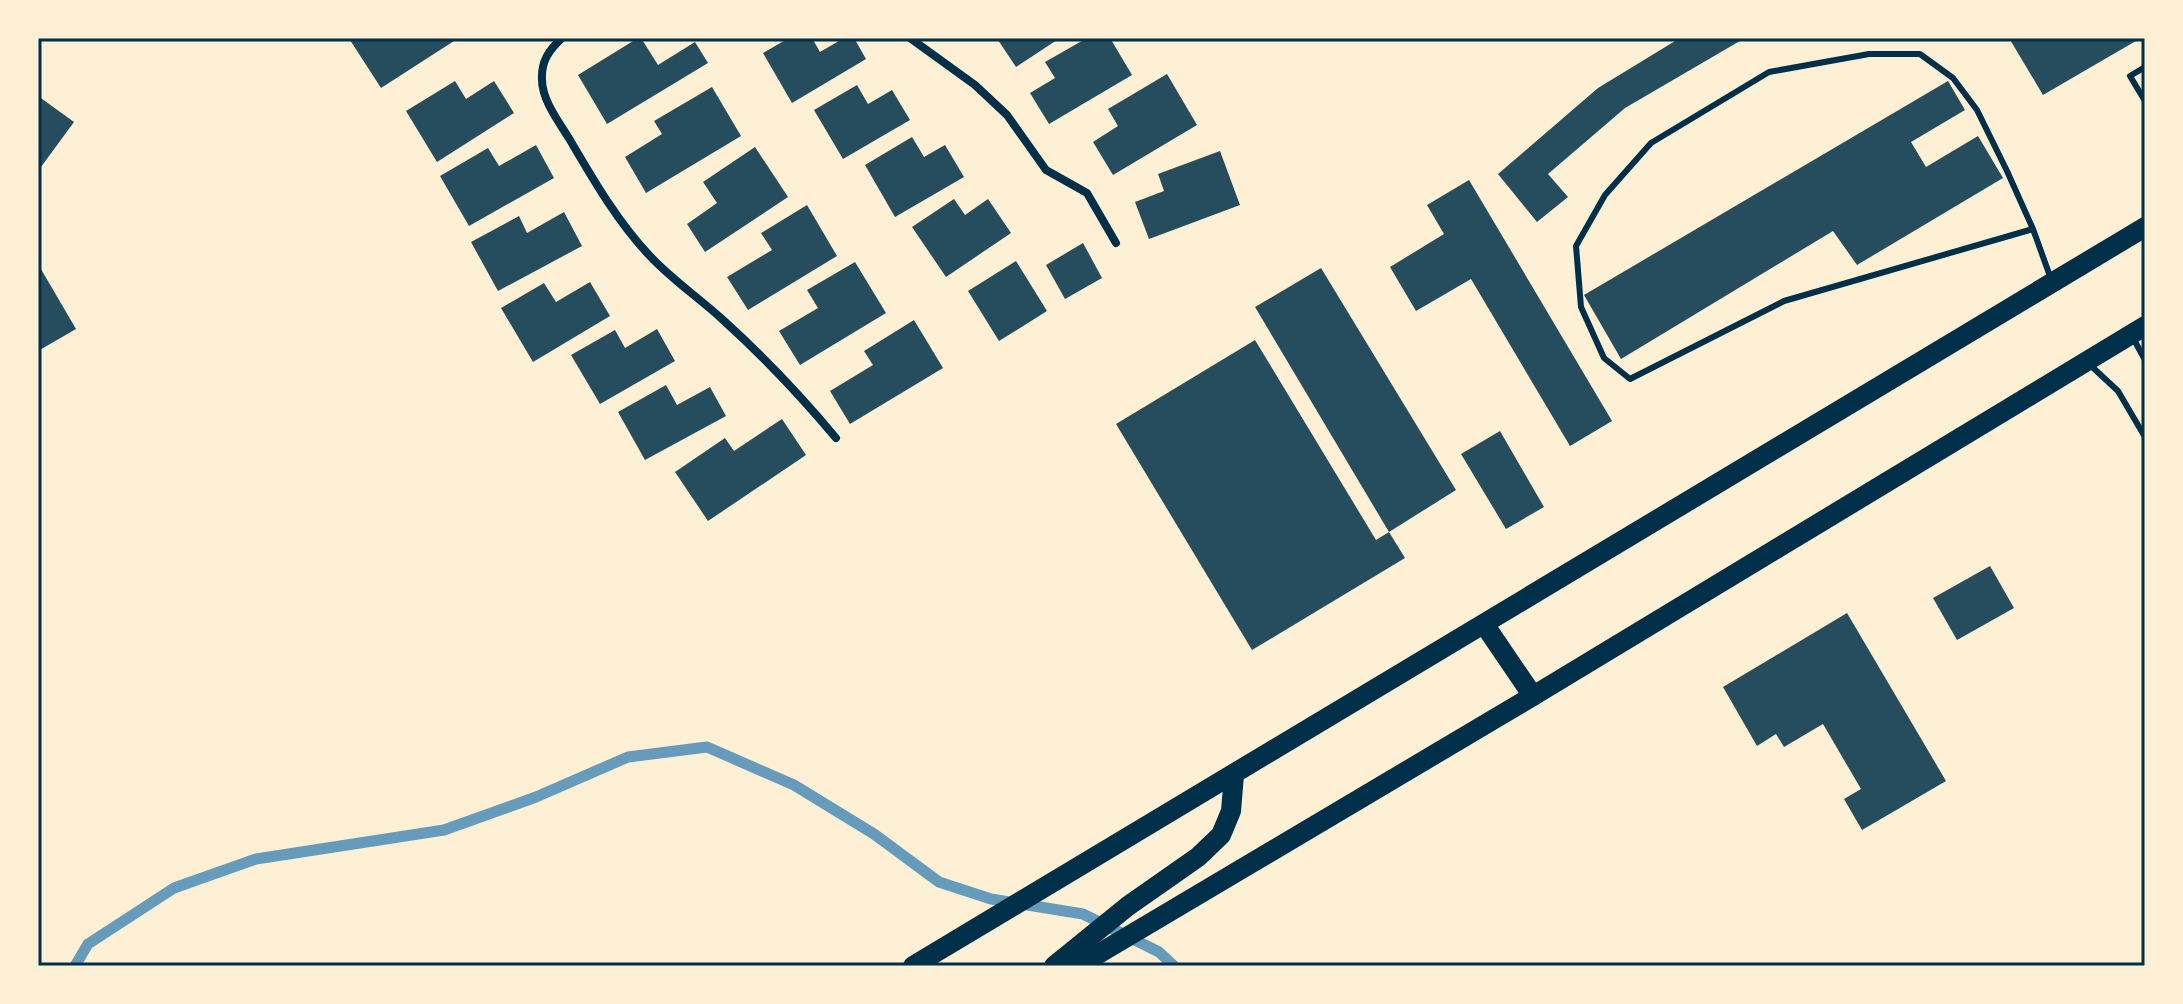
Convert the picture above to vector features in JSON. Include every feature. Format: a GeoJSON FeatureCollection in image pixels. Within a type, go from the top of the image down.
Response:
{"type":"FeatureCollection","features":[{"type":"Feature","properties":{"kind":"main road"},"geometry":{"type":"LineString","coordinates":[[913,966],[2145,227]]}},
{"type":"Feature","properties":{"kind":"main road"},"geometry":{"type":"LineString","coordinates":[[1078,966],[2138,331]]}},
{"type":"Feature","properties":{"kind":"main road"},"geometry":{"type":"LineString","coordinates":[[1484,624],[1533,696]]}},
{"type":"Feature","properties":{"kind":"main road"},"geometry":{"type":"LineString","coordinates":[[1054,966],[1128,906],[1198,857],[1221,835],[1231,811],[1234,775]]}},
{"type":"Feature","properties":{"kind":"street"},"geometry":{"type":"LineString","coordinates":[[562,38],[543,63],[541,83],[549,104],[606,199],[647,254],[721,317],[783,377],[836,438]]}},
{"type":"Feature","properties":{"kind":"street"},"geometry":{"type":"LineString","coordinates":[[910,38],[975,85],[1007,115],[1046,170],[1087,193],[1116,243]]}},
{"type":"Feature","properties":{"kind":"lane"},"geometry":{"type":"LineString","coordinates":[[2033,229],[1784,301],[1630,379],[1604,358],[1581,307],[1576,246],[1605,195],[1651,143],[1769,72],[1869,54],[1920,54],[1953,78],[1977,110],[2007,171],[2033,229],[2053,282]]}},
{"type":"Feature","properties":{"kind":"lane"},"geometry":{"type":"LineString","coordinates":[[2145,67],[2130,76],[2145,101]]}},
{"type":"Feature","properties":{"kind":"lane"},"geometry":{"type":"LineString","coordinates":[[2138,331],[2145,360]]}},
{"type":"Feature","properties":{"kind":"lane"},"geometry":{"type":"LineString","coordinates":[[2087,361],[2118,391],[2145,437]]}},
{"type":"Feature","properties":{"kind":"building"},"geometry":{"type":"Polygon","coordinates":[[[452,38],[454,41],[381,88],[350,40],[452,38]]]}},
{"type":"Feature","properties":{"kind":"building"},"geometry":{"type":"Polygon","coordinates":[[[641,38],[658,65],[695,42],[708,63],[607,124],[578,75],[641,38]]]}},
{"type":"Feature","properties":{"kind":"building"},"geometry":{"type":"Polygon","coordinates":[[[789,38],[812,38],[820,52],[844,38],[854,38],[866,59],[792,103],[763,53],[789,38]]]}},
{"type":"Feature","properties":{"kind":"building"},"geometry":{"type":"Polygon","coordinates":[[[1060,38],[1016,67],[998,40],[1060,38]]]}},
{"type":"Feature","properties":{"kind":"building"},"geometry":{"type":"Polygon","coordinates":[[[1087,38],[1110,38],[1132,75],[1049,124],[1030,93],[1055,78],[1045,62],[1087,38]]]}},
{"type":"Feature","properties":{"kind":"building"},"geometry":{"type":"Polygon","coordinates":[[[1680,38],[1745,38],[1625,108],[1548,174],[1568,197],[1537,222],[1498,174],[1598,88],[1680,38]]]}},
{"type":"Feature","properties":{"kind":"building"},"geometry":{"type":"Polygon","coordinates":[[[2009,38],[2141,38],[2043,95],[2009,38]]]}},
{"type":"Feature","properties":{"kind":"building"},"geometry":{"type":"Polygon","coordinates":[[[1167,74],[1197,125],[1113,175],[1093,142],[1118,126],[1108,109],[1167,74]]]}},
{"type":"Feature","properties":{"kind":"building"},"geometry":{"type":"Polygon","coordinates":[[[455,81],[466,99],[494,81],[514,113],[437,162],[406,111],[455,81]]]}},
{"type":"Feature","properties":{"kind":"building"},"geometry":{"type":"Polygon","coordinates":[[[1948,81],[1965,110],[1911,142],[1926,167],[1978,136],[2003,178],[1857,265],[1833,231],[1621,359],[1584,295],[1948,81]]]}},
{"type":"Feature","properties":{"kind":"building"},"geometry":{"type":"Polygon","coordinates":[[[857,85],[868,104],[892,90],[910,120],[843,159],[814,110],[857,85]]]}},
{"type":"Feature","properties":{"kind":"building"},"geometry":{"type":"Polygon","coordinates":[[[712,87],[741,136],[646,193],[625,157],[662,134],[654,121],[712,87]]]}},
{"type":"Feature","properties":{"kind":"building"},"geometry":{"type":"Polygon","coordinates":[[[38,96],[74,122],[38,171],[38,96]]]}},
{"type":"Feature","properties":{"kind":"building"},"geometry":{"type":"Polygon","coordinates":[[[912,137],[924,157],[945,145],[964,177],[895,217],[865,165],[912,137]]]}},
{"type":"Feature","properties":{"kind":"building"},"geometry":{"type":"Polygon","coordinates":[[[536,145],[554,178],[469,226],[440,176],[488,148],[499,166],[536,145]]]}},
{"type":"Feature","properties":{"kind":"building"},"geometry":{"type":"Polygon","coordinates":[[[755,147],[788,197],[705,252],[687,224],[717,203],[703,182],[755,147]]]}},
{"type":"Feature","properties":{"kind":"building"},"geometry":{"type":"Polygon","coordinates":[[[1220,151],[1240,205],[1149,239],[1135,202],[1164,191],[1158,174],[1220,151]]]}},
{"type":"Feature","properties":{"kind":"building"},"geometry":{"type":"Polygon","coordinates":[[[1469,180],[1612,421],[1570,446],[1471,279],[1416,311],[1390,267],[1444,234],[1427,205],[1469,180]]]}},
{"type":"Feature","properties":{"kind":"building"},"geometry":{"type":"Polygon","coordinates":[[[954,199],[965,215],[988,199],[1011,233],[946,277],[912,227],[954,199]]]}},
{"type":"Feature","properties":{"kind":"building"},"geometry":{"type":"Polygon","coordinates":[[[807,205],[837,256],[748,310],[727,277],[772,250],[761,233],[807,205]]]}},
{"type":"Feature","properties":{"kind":"building"},"geometry":{"type":"Polygon","coordinates":[[[564,212],[582,246],[498,291],[471,242],[519,216],[527,233],[564,212]]]}},
{"type":"Feature","properties":{"kind":"building"},"geometry":{"type":"Polygon","coordinates":[[[1083,243],[1102,278],[1065,299],[1046,265],[1083,243]]]}},
{"type":"Feature","properties":{"kind":"building"},"geometry":{"type":"Polygon","coordinates":[[[1016,261],[1047,311],[999,341],[968,291],[1016,261]]]}},
{"type":"Feature","properties":{"kind":"building"},"geometry":{"type":"Polygon","coordinates":[[[855,262],[886,313],[800,365],[779,331],[818,308],[807,290],[855,262]]]}},
{"type":"Feature","properties":{"kind":"building"},"geometry":{"type":"Polygon","coordinates":[[[38,264],[76,329],[38,351],[38,264]]]}},
{"type":"Feature","properties":{"kind":"building"},"geometry":{"type":"Polygon","coordinates":[[[1321,268],[1456,490],[1389,532],[1255,307],[1321,268]]]}},
{"type":"Feature","properties":{"kind":"building"},"geometry":{"type":"Polygon","coordinates":[[[590,282],[610,316],[533,362],[501,308],[544,283],[556,302],[590,282]]]}},
{"type":"Feature","properties":{"kind":"building"},"geometry":{"type":"Polygon","coordinates":[[[914,320],[943,368],[850,424],[830,391],[873,365],[864,351],[914,320]]]}},
{"type":"Feature","properties":{"kind":"building"},"geometry":{"type":"Polygon","coordinates":[[[657,329],[675,361],[600,404],[571,355],[615,330],[625,348],[657,329]]]}},
{"type":"Feature","properties":{"kind":"building"},"geometry":{"type":"Polygon","coordinates":[[[1255,340],[1376,540],[1389,532],[1405,558],[1252,650],[1116,424],[1255,340]]]}},
{"type":"Feature","properties":{"kind":"building"},"geometry":{"type":"Polygon","coordinates":[[[666,385],[677,405],[710,387],[726,416],[645,460],[618,412],[666,385]]]}},
{"type":"Feature","properties":{"kind":"building"},"geometry":{"type":"Polygon","coordinates":[[[782,419],[806,455],[708,521],[675,472],[725,438],[734,451],[782,419]]]}},
{"type":"Feature","properties":{"kind":"building"},"geometry":{"type":"Polygon","coordinates":[[[1500,431],[1544,507],[1506,529],[1461,454],[1500,431]]]}},
{"type":"Feature","properties":{"kind":"building"},"geometry":{"type":"Polygon","coordinates":[[[1990,566],[2014,608],[1957,640],[1933,598],[1990,566]]]}},
{"type":"Feature","properties":{"kind":"building"},"geometry":{"type":"Polygon","coordinates":[[[1847,613],[1946,781],[1862,830],[1844,799],[1861,789],[1823,724],[1784,747],[1776,734],[1757,746],[1723,687],[1847,613]]]}},
{"type":"Feature","properties":{"kind":"waterway"},"geometry":{"type":"LineString","coordinates":[[75,966],[88,944],[174,888],[256,859],[444,830],[536,797],[628,757],[707,747],[794,785],[874,834],[939,882],[991,899],[1083,914],[1159,952],[1174,966]]}}]}
